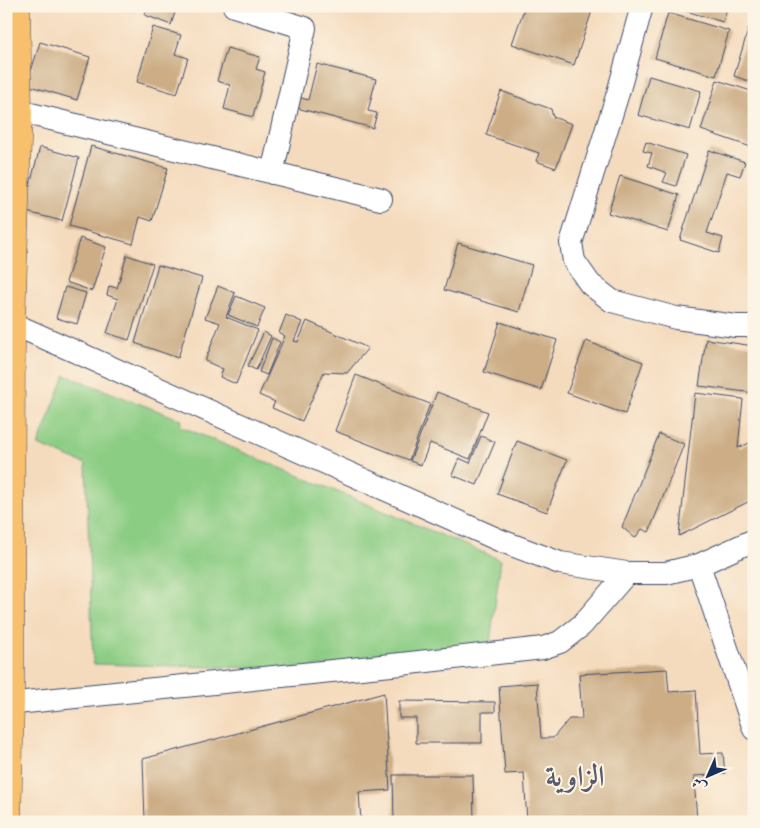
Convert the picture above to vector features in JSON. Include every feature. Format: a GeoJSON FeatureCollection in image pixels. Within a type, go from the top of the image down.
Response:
{"type":"FeatureCollection","features":[{"type":"Feature","properties":{"kind":"main road"},"geometry":{"type":"LineString","coordinates":[[7,821],[9,322],[18,111],[16,6]]}},
{"type":"Feature","properties":{"kind":"street"},"geometry":{"type":"LineString","coordinates":[[234,6],[305,28],[272,173]]}},
{"type":"Feature","properties":{"kind":"street"},"geometry":{"type":"LineString","coordinates":[[642,6],[618,93],[571,243],[574,261],[590,284],[612,301],[676,318],[736,326],[754,325]]}},
{"type":"Feature","properties":{"kind":"street"},"geometry":{"type":"LineString","coordinates":[[18,111],[380,199]]}},
{"type":"Feature","properties":{"kind":"street"},"geometry":{"type":"LineString","coordinates":[[9,322],[499,540],[560,563],[627,573],[666,573],[699,565],[754,540]]}},
{"type":"Feature","properties":{"kind":"street"},"geometry":{"type":"LineString","coordinates":[[699,565],[754,729]]}},
{"type":"Feature","properties":{"kind":"street"},"geometry":{"type":"LineString","coordinates":[[8,704],[543,648],[560,642],[582,625],[627,573]]}},
{"type":"Feature","properties":{"kind":"green space"},"geometry":{"type":"Polygon","coordinates":[[[65,375],[182,420],[180,426],[501,560],[489,650],[296,669],[93,664],[86,464],[38,445],[65,375]]]}},
{"type":"Feature","properties":{"kind":"building"},"geometry":{"type":"Polygon","coordinates":[[[149,6],[177,6],[171,25],[145,15],[149,6]]]}},
{"type":"Feature","properties":{"kind":"building"},"geometry":{"type":"Polygon","coordinates":[[[525,6],[578,6],[592,11],[574,65],[512,44],[525,6]]]}},
{"type":"Feature","properties":{"kind":"building"},"geometry":{"type":"Polygon","coordinates":[[[669,6],[728,6],[723,22],[669,6]]]}},
{"type":"Feature","properties":{"kind":"building"},"geometry":{"type":"Polygon","coordinates":[[[668,13],[729,31],[716,76],[655,58],[668,13]]]}},
{"type":"Feature","properties":{"kind":"building"},"geometry":{"type":"Polygon","coordinates":[[[754,14],[754,83],[734,76],[754,14]]]}},
{"type":"Feature","properties":{"kind":"building"},"geometry":{"type":"Polygon","coordinates":[[[153,27],[181,35],[175,54],[188,58],[177,94],[137,82],[153,27]]]}},
{"type":"Feature","properties":{"kind":"building"},"geometry":{"type":"Polygon","coordinates":[[[40,42],[90,57],[77,100],[27,85],[40,42]]]}},
{"type":"Feature","properties":{"kind":"building"},"geometry":{"type":"Polygon","coordinates":[[[227,48],[260,57],[256,69],[265,72],[253,117],[224,109],[230,85],[217,81],[227,48]]]}},
{"type":"Feature","properties":{"kind":"building"},"geometry":{"type":"Polygon","coordinates":[[[317,64],[376,79],[368,111],[377,113],[373,128],[293,107],[295,96],[308,100],[317,64]]]}},
{"type":"Feature","properties":{"kind":"building"},"geometry":{"type":"Polygon","coordinates":[[[649,76],[701,91],[690,130],[638,115],[649,76]]]}},
{"type":"Feature","properties":{"kind":"building"},"geometry":{"type":"Polygon","coordinates":[[[717,80],[754,92],[754,148],[701,130],[717,80]]]}},
{"type":"Feature","properties":{"kind":"building"},"geometry":{"type":"Polygon","coordinates":[[[501,91],[551,109],[553,117],[572,124],[556,168],[536,161],[539,153],[486,135],[501,91]]]}},
{"type":"Feature","properties":{"kind":"building"},"geometry":{"type":"Polygon","coordinates":[[[646,142],[686,155],[676,186],[663,182],[667,173],[648,166],[652,153],[643,151],[646,142]]]}},
{"type":"Feature","properties":{"kind":"building"},"geometry":{"type":"Polygon","coordinates":[[[91,146],[168,168],[152,221],[140,217],[133,244],[69,226],[91,146]]]}},
{"type":"Feature","properties":{"kind":"building"},"geometry":{"type":"Polygon","coordinates":[[[40,147],[79,158],[62,221],[23,211],[40,147]]]}},
{"type":"Feature","properties":{"kind":"building"},"geometry":{"type":"Polygon","coordinates":[[[709,150],[745,162],[740,176],[727,172],[707,233],[723,238],[719,253],[680,240],[709,150]]]}},
{"type":"Feature","properties":{"kind":"building"},"geometry":{"type":"Polygon","coordinates":[[[620,176],[679,195],[668,232],[608,213],[620,176]]]}},
{"type":"Feature","properties":{"kind":"building"},"geometry":{"type":"Polygon","coordinates":[[[80,238],[106,247],[92,291],[66,282],[80,238]]]}},
{"type":"Feature","properties":{"kind":"building"},"geometry":{"type":"Polygon","coordinates":[[[458,243],[532,265],[519,312],[444,290],[458,243]]]}},
{"type":"Feature","properties":{"kind":"building"},"geometry":{"type":"Polygon","coordinates":[[[127,255],[153,264],[129,340],[107,333],[118,299],[107,295],[109,286],[117,288],[127,255]]]}},
{"type":"Feature","properties":{"kind":"building"},"geometry":{"type":"Polygon","coordinates":[[[158,265],[202,278],[178,358],[135,343],[158,265]]]}},
{"type":"Feature","properties":{"kind":"building"},"geometry":{"type":"Polygon","coordinates":[[[218,286],[235,293],[226,317],[258,330],[236,384],[220,377],[223,369],[205,361],[220,323],[205,318],[218,286]]]}},
{"type":"Feature","properties":{"kind":"building"},"geometry":{"type":"Polygon","coordinates":[[[65,287],[86,293],[77,324],[56,318],[65,287]]]}},
{"type":"Feature","properties":{"kind":"building"},"geometry":{"type":"Polygon","coordinates":[[[236,296],[265,308],[257,327],[228,315],[236,296]]]}},
{"type":"Feature","properties":{"kind":"building"},"geometry":{"type":"Polygon","coordinates":[[[286,315],[302,322],[294,341],[298,342],[307,321],[368,348],[347,373],[324,372],[302,421],[272,408],[275,402],[259,395],[285,336],[279,333],[286,315]]]}},
{"type":"Feature","properties":{"kind":"building"},"geometry":{"type":"Polygon","coordinates":[[[500,322],[557,340],[541,390],[484,372],[500,322]]]}},
{"type":"Feature","properties":{"kind":"building"},"geometry":{"type":"Polygon","coordinates":[[[264,332],[271,336],[256,370],[248,366],[264,332]]]}},
{"type":"Feature","properties":{"kind":"building"},"geometry":{"type":"Polygon","coordinates":[[[272,338],[280,342],[267,375],[259,372],[272,338]]]}},
{"type":"Feature","properties":{"kind":"building"},"geometry":{"type":"Polygon","coordinates":[[[706,339],[754,346],[754,393],[699,386],[706,339]]]}},
{"type":"Feature","properties":{"kind":"building"},"geometry":{"type":"Polygon","coordinates":[[[586,341],[643,362],[625,414],[567,393],[586,341]]]}},
{"type":"Feature","properties":{"kind":"building"},"geometry":{"type":"Polygon","coordinates":[[[356,375],[430,404],[409,460],[335,431],[356,375]]]}},
{"type":"Feature","properties":{"kind":"building"},"geometry":{"type":"Polygon","coordinates":[[[437,392],[488,412],[470,459],[430,443],[421,465],[410,461],[437,392]]]}},
{"type":"Feature","properties":{"kind":"building"},"geometry":{"type":"Polygon","coordinates":[[[695,393],[743,399],[738,448],[754,441],[754,499],[679,536],[695,393]]]}},
{"type":"Feature","properties":{"kind":"building"},"geometry":{"type":"Polygon","coordinates":[[[659,434],[684,444],[649,532],[642,529],[635,538],[622,527],[659,434]]]}},
{"type":"Feature","properties":{"kind":"building"},"geometry":{"type":"Polygon","coordinates":[[[481,436],[495,442],[477,485],[452,475],[459,458],[470,463],[481,436]]]}},
{"type":"Feature","properties":{"kind":"building"},"geometry":{"type":"Polygon","coordinates":[[[517,441],[567,460],[547,512],[497,494],[517,441]]]}},
{"type":"Feature","properties":{"kind":"building"},"geometry":{"type":"Polygon","coordinates":[[[667,669],[669,692],[696,690],[700,754],[723,753],[725,774],[694,776],[697,822],[527,822],[524,773],[505,774],[499,686],[537,683],[541,738],[553,738],[569,719],[582,719],[579,674],[667,669]]]}},
{"type":"Feature","properties":{"kind":"building"},"geometry":{"type":"Polygon","coordinates":[[[384,693],[390,790],[359,792],[361,822],[145,822],[143,759],[384,693]]]}},
{"type":"Feature","properties":{"kind":"building"},"geometry":{"type":"Polygon","coordinates":[[[399,701],[495,702],[495,712],[482,712],[482,743],[416,743],[416,718],[399,718],[399,701]]]}},
{"type":"Feature","properties":{"kind":"building"},"geometry":{"type":"Polygon","coordinates":[[[393,775],[473,775],[474,822],[394,822],[393,775]]]}},
{"type":"Feature","properties":{"kind":"district","name":"الزاوية"},"geometry":{"type":"Point","coordinates":[575,776]}}]}
